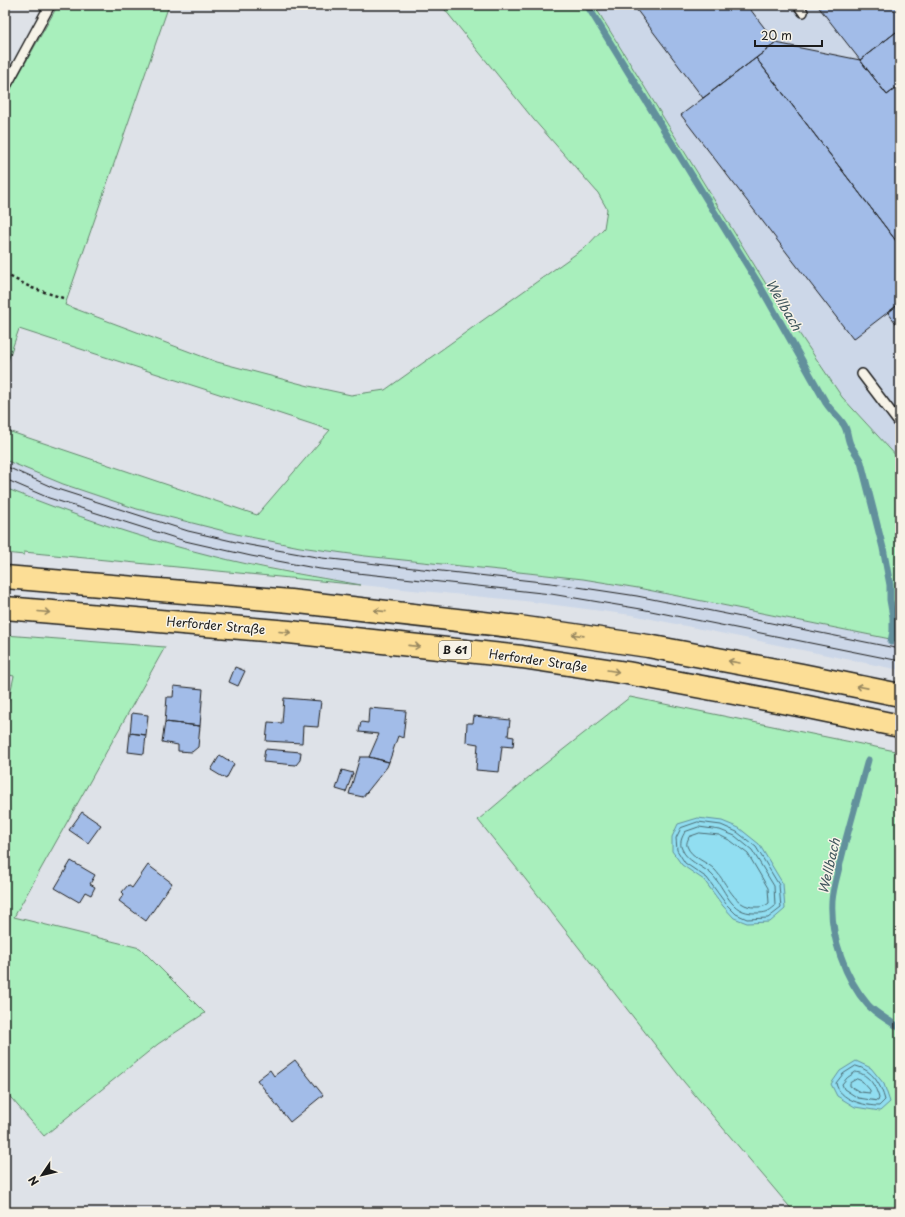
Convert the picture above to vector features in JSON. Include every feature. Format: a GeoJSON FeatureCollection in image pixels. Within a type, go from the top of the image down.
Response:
{"type":"FeatureCollection","features":[{"type":"Feature","properties":{"kind":"main road"},"geometry":{"type":"LineString","coordinates":[[5,577],[290,601],[519,627],[648,646],[900,695]]}},
{"type":"Feature","properties":{"kind":"main road","name":"Herforder Straße"},"geometry":{"type":"LineString","coordinates":[[5,608],[289,632],[522,657],[627,673],[790,703],[900,726]]}},
{"type":"Feature","properties":{"kind":"lane"},"geometry":{"type":"LineString","coordinates":[[5,88],[50,5]]}},
{"type":"Feature","properties":{"kind":"lane"},"geometry":{"type":"LineString","coordinates":[[862,374],[900,424]]}},
{"type":"Feature","properties":{"kind":"path"},"geometry":{"type":"LineString","coordinates":[[5,274],[32,288],[63,298]]}},
{"type":"Feature","properties":{"kind":"shaded area"},"geometry":{"type":"Polygon","coordinates":[[[594,5],[900,5],[900,460],[842,397],[766,284],[594,5]]]}},
{"type":"Feature","properties":{"kind":"shaded area"},"geometry":{"type":"Polygon","coordinates":[[[5,460],[63,484],[137,509],[300,547],[365,556],[583,579],[638,588],[900,641],[900,670],[632,615],[525,601],[361,585],[210,556],[132,535],[54,508],[5,488],[5,460]]]}},
{"type":"Feature","properties":{"kind":"green space"},"geometry":{"type":"Polygon","coordinates":[[[58,5],[169,5],[65,305],[217,362],[309,386],[351,395],[385,390],[587,246],[604,228],[607,209],[598,193],[534,120],[441,5],[594,5],[766,284],[842,397],[900,460],[900,641],[638,588],[583,579],[365,556],[300,547],[240,535],[137,509],[63,484],[5,460],[5,430],[257,515],[330,430],[19,329],[5,369],[5,99],[58,5]]]}},
{"type":"Feature","properties":{"kind":"green space"},"geometry":{"type":"Polygon","coordinates":[[[5,488],[106,525],[157,541],[228,560],[285,572],[361,585],[24,552],[24,555],[5,553],[5,488]]]}},
{"type":"Feature","properties":{"kind":"green space"},"geometry":{"type":"Polygon","coordinates":[[[5,635],[165,647],[14,917],[140,948],[205,1013],[158,1044],[44,1136],[5,1091],[5,717],[14,676],[5,674],[5,635]]]}},
{"type":"Feature","properties":{"kind":"green space"},"geometry":{"type":"Polygon","coordinates":[[[630,697],[900,752],[900,1212],[794,1212],[684,1082],[478,820],[536,771],[630,697]]]}},
{"type":"Feature","properties":{"kind":"water"},"geometry":{"type":"Polygon","coordinates":[[[698,818],[722,821],[739,828],[759,844],[783,884],[785,909],[770,922],[747,923],[734,918],[704,880],[682,865],[672,851],[672,837],[678,824],[698,818]]]}},
{"type":"Feature","properties":{"kind":"water"},"geometry":{"type":"Polygon","coordinates":[[[856,1061],[871,1068],[884,1084],[890,1102],[880,1111],[855,1107],[837,1096],[831,1084],[840,1071],[856,1061]]]}},
{"type":"Feature","properties":{"kind":"building"},"geometry":{"type":"Polygon","coordinates":[[[633,5],[747,5],[776,43],[703,98],[633,5]]]}},
{"type":"Feature","properties":{"kind":"building"},"geometry":{"type":"Polygon","coordinates":[[[817,5],[900,5],[900,29],[860,60],[817,5]]]}},
{"type":"Feature","properties":{"kind":"building"},"geometry":{"type":"Polygon","coordinates":[[[900,29],[900,85],[887,95],[860,60],[900,29]]]}},
{"type":"Feature","properties":{"kind":"building"},"geometry":{"type":"Polygon","coordinates":[[[776,43],[860,60],[887,95],[900,85],[900,246],[756,58],[776,43]]]}},
{"type":"Feature","properties":{"kind":"building"},"geometry":{"type":"Polygon","coordinates":[[[756,58],[900,246],[900,303],[853,339],[681,115],[756,58]]]}},
{"type":"Feature","properties":{"kind":"building"},"geometry":{"type":"Polygon","coordinates":[[[900,303],[900,328],[888,313],[900,303]]]}},
{"type":"Feature","properties":{"kind":"building"},"geometry":{"type":"Polygon","coordinates":[[[235,667],[245,671],[238,686],[229,682],[235,667]]]}},
{"type":"Feature","properties":{"kind":"building"},"geometry":{"type":"Polygon","coordinates":[[[174,686],[203,689],[200,726],[165,722],[167,697],[173,697],[174,686]]]}},
{"type":"Feature","properties":{"kind":"building"},"geometry":{"type":"Polygon","coordinates":[[[284,698],[321,701],[318,727],[303,726],[302,743],[266,741],[268,722],[282,723],[284,698]]]}},
{"type":"Feature","properties":{"kind":"building"},"geometry":{"type":"Polygon","coordinates":[[[369,708],[406,711],[403,738],[398,736],[389,762],[369,757],[379,734],[359,732],[361,722],[368,723],[369,708]]]}},
{"type":"Feature","properties":{"kind":"building"},"geometry":{"type":"Polygon","coordinates":[[[132,713],[148,715],[146,735],[130,733],[132,713]]]}},
{"type":"Feature","properties":{"kind":"building"},"geometry":{"type":"Polygon","coordinates":[[[474,716],[510,720],[508,736],[514,737],[513,747],[502,746],[499,772],[476,770],[478,744],[466,742],[467,723],[473,723],[474,716]]]}},
{"type":"Feature","properties":{"kind":"building"},"geometry":{"type":"Polygon","coordinates":[[[165,722],[200,726],[198,747],[192,752],[178,751],[178,745],[162,742],[165,722]]]}},
{"type":"Feature","properties":{"kind":"building"},"geometry":{"type":"Polygon","coordinates":[[[130,733],[146,735],[144,754],[128,752],[130,733]]]}},
{"type":"Feature","properties":{"kind":"building"},"geometry":{"type":"Polygon","coordinates":[[[265,749],[301,752],[300,760],[296,765],[263,762],[265,749]]]}},
{"type":"Feature","properties":{"kind":"building"},"geometry":{"type":"Polygon","coordinates":[[[220,755],[234,764],[226,779],[211,770],[220,755]]]}},
{"type":"Feature","properties":{"kind":"building"},"geometry":{"type":"Polygon","coordinates":[[[360,757],[369,757],[389,762],[387,767],[363,797],[349,794],[360,757]]]}},
{"type":"Feature","properties":{"kind":"building"},"geometry":{"type":"Polygon","coordinates":[[[342,770],[353,773],[346,792],[336,789],[342,770]]]}},
{"type":"Feature","properties":{"kind":"building"},"geometry":{"type":"Polygon","coordinates":[[[82,812],[101,825],[88,843],[69,830],[82,812]]]}},
{"type":"Feature","properties":{"kind":"building"},"geometry":{"type":"Polygon","coordinates":[[[71,861],[95,875],[90,884],[95,887],[91,895],[85,892],[79,902],[55,888],[71,861]]]}},
{"type":"Feature","properties":{"kind":"building"},"geometry":{"type":"Polygon","coordinates":[[[148,865],[172,883],[146,921],[119,901],[124,894],[122,892],[128,885],[132,888],[148,865]]]}},
{"type":"Feature","properties":{"kind":"building"},"geometry":{"type":"Polygon","coordinates":[[[295,1060],[323,1095],[290,1122],[257,1080],[270,1070],[274,1076],[295,1060]]]}},
{"type":"Feature","properties":{"kind":"waterway","name":"Wellbach"},"geometry":{"type":"LineString","coordinates":[[587,5],[760,286],[826,403],[845,427],[850,443],[861,462],[883,548],[890,585],[890,600],[893,617],[891,642]]}},
{"type":"Feature","properties":{"kind":"waterway","name":"Wellbach"},"geometry":{"type":"LineString","coordinates":[[868,760],[833,890],[832,914],[836,942],[852,983],[868,1005],[900,1028]]}},
{"type":"Feature","properties":{"kind":"tram line"},"geometry":{"type":"LineString","coordinates":[[5,466],[54,488],[188,531],[249,545],[322,558],[551,583],[637,596],[900,649]]}},
{"type":"Feature","properties":{"kind":"tram line"},"geometry":{"type":"LineString","coordinates":[[5,479],[49,498],[185,541],[251,556],[320,569],[551,594],[641,609],[900,661]]}}]}
